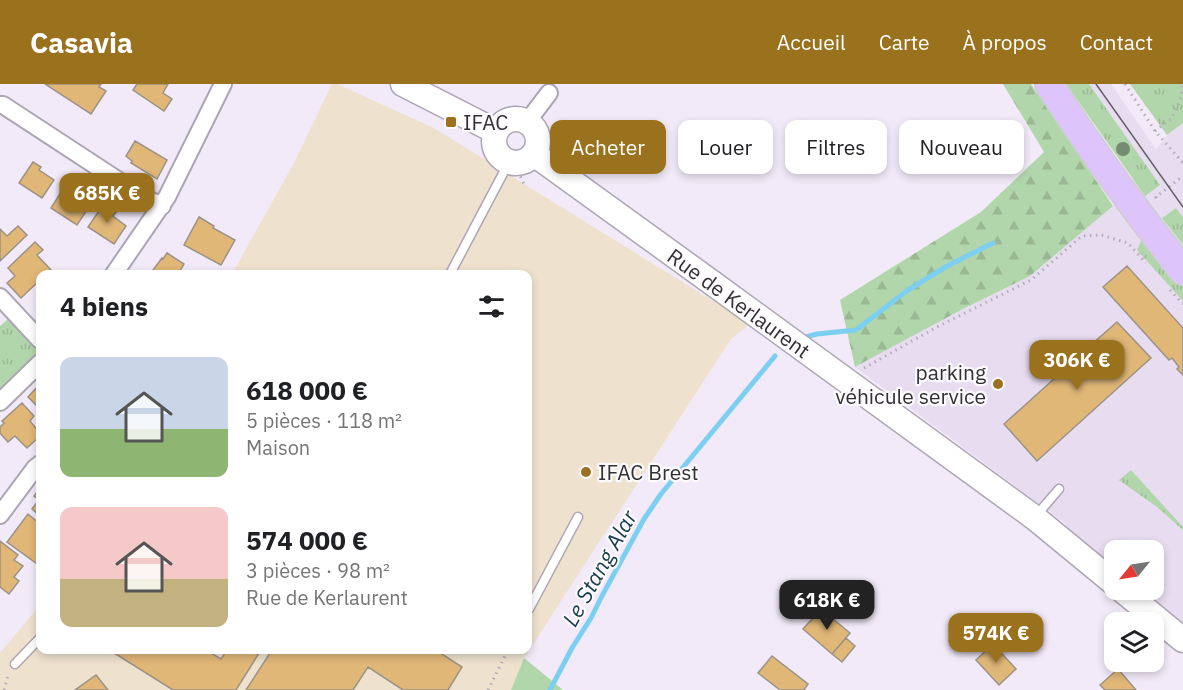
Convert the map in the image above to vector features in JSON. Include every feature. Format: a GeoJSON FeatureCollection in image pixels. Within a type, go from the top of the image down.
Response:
{"type":"FeatureCollection","features":[{"type":"Feature","properties":{"kind":"main road"},"geometry":{"type":"LineString","coordinates":[[1049,84],[1138,214],[1183,271]]}},
{"type":"Feature","properties":{"kind":"main road"},"geometry":{"type":"LineString","coordinates":[[1061,84],[1183,255]]}},
{"type":"Feature","properties":{"kind":"street"},"geometry":{"type":"LineString","coordinates":[[117,270],[162,206],[223,84]]}},
{"type":"Feature","properties":{"kind":"street"},"geometry":{"type":"LineString","coordinates":[[403,84],[495,131]]}},
{"type":"Feature","properties":{"kind":"street"},"geometry":{"type":"LineString","coordinates":[[527,122],[549,93]]}},
{"type":"Feature","properties":{"kind":"street"},"geometry":{"type":"LineString","coordinates":[[0,105],[162,206]]}},
{"type":"Feature","properties":{"kind":"street"},"geometry":{"type":"LineString","coordinates":[[513,119],[527,122],[537,133],[537,148],[534,154],[523,162],[509,162],[502,159],[494,146],[495,131],[506,121],[513,119]]}},
{"type":"Feature","properties":{"kind":"street","name":"Rue de Kerlaurent"},"geometry":{"type":"LineString","coordinates":[[534,154],[1035,518],[1104,575]]}},
{"type":"Feature","properties":{"kind":"street"},"geometry":{"type":"LineString","coordinates":[[0,297],[36,336]]}},
{"type":"Feature","properties":{"kind":"street"},"geometry":{"type":"LineString","coordinates":[[0,402],[36,367]]}},
{"type":"Feature","properties":{"kind":"street"},"geometry":{"type":"LineString","coordinates":[[0,515],[36,467]]}},
{"type":"Feature","properties":{"kind":"street"},"geometry":{"type":"LineString","coordinates":[[1134,600],[1183,640]]}},
{"type":"Feature","properties":{"kind":"lane"},"geometry":{"type":"LineString","coordinates":[[452,270],[509,162]]}},
{"type":"Feature","properties":{"kind":"lane"},"geometry":{"type":"LineString","coordinates":[[1035,518],[1059,489]]}},
{"type":"Feature","properties":{"kind":"lane"},"geometry":{"type":"LineString","coordinates":[[532,603],[578,517]]}},
{"type":"Feature","properties":{"kind":"lane"},"geometry":{"type":"LineString","coordinates":[[15,664],[36,642]]}},
{"type":"Feature","properties":{"kind":"path"},"geometry":{"type":"LineString","coordinates":[[1125,84],[1155,131],[1183,163]]}},
{"type":"Feature","properties":{"kind":"path"},"geometry":{"type":"LineString","coordinates":[[1155,131],[1172,118],[1183,84]]}},
{"type":"Feature","properties":{"kind":"path"},"geometry":{"type":"LineString","coordinates":[[1153,216],[1164,206],[1156,196],[1183,176]]}},
{"type":"Feature","properties":{"kind":"path"},"geometry":{"type":"LineString","coordinates":[[861,370],[937,327],[1031,280],[1082,236],[1101,235],[1128,243]]}},
{"type":"Feature","properties":{"kind":"path"},"geometry":{"type":"LineString","coordinates":[[488,690],[506,654]]}},
{"type":"Feature","properties":{"kind":"shaded area","name":"IFAC Brest"},"geometry":{"type":"Polygon","coordinates":[[[332,84],[337,84],[434,128],[750,324],[731,339],[532,646],[532,270],[234,270],[294,163],[332,84]]]}},
{"type":"Feature","properties":{"kind":"shaded area"},"geometry":{"type":"Polygon","coordinates":[[[1089,84],[1111,84],[1156,149],[1167,135],[1183,123],[1183,640],[1164,624],[1164,612],[1149,612],[1134,600],[1164,600],[1164,540],[1104,540],[1104,575],[1057,535],[1066,524],[855,367],[1030,276],[1113,206],[1144,164],[1089,84]]]}},
{"type":"Feature","properties":{"kind":"shaded area","name":"IFAC Brest"},"geometry":{"type":"Polygon","coordinates":[[[36,610],[36,654],[527,654],[511,690],[0,690],[0,653],[36,610]]]}},
{"type":"Feature","properties":{"kind":"green space"},"geometry":{"type":"Polygon","coordinates":[[[1003,84],[1031,84],[1113,206],[1030,276],[855,367],[840,300],[981,212],[1021,174],[1024,174],[1024,171],[1044,152],[1003,84]]]}},
{"type":"Feature","properties":{"kind":"green space"},"geometry":{"type":"Polygon","coordinates":[[[1066,84],[1089,84],[1160,185],[1145,196],[1066,84]]]}},
{"type":"Feature","properties":{"kind":"green space"},"geometry":{"type":"Polygon","coordinates":[[[1130,84],[1183,84],[1183,123],[1167,135],[1130,84]]]}},
{"type":"Feature","properties":{"kind":"green space"},"geometry":{"type":"Polygon","coordinates":[[[1176,208],[1183,217],[1183,245],[1162,218],[1176,208]]]}},
{"type":"Feature","properties":{"kind":"green space"},"geometry":{"type":"Polygon","coordinates":[[[1145,233],[1183,281],[1183,301],[1137,250],[1145,233]]]}},
{"type":"Feature","properties":{"kind":"green space"},"geometry":{"type":"Polygon","coordinates":[[[9,318],[36,346],[36,356],[0,391],[0,326],[9,318]]]}},
{"type":"Feature","properties":{"kind":"green space"},"geometry":{"type":"Polygon","coordinates":[[[1131,470],[1183,527],[1183,530],[1157,507],[1119,480],[1131,470]]]}},
{"type":"Feature","properties":{"kind":"green space"},"geometry":{"type":"Polygon","coordinates":[[[524,658],[563,690],[511,690],[524,658]]]}},
{"type":"Feature","properties":{"kind":"building"},"geometry":{"type":"Polygon","coordinates":[[[45,84],[101,84],[99,87],[106,91],[91,114],[45,84]]]}},
{"type":"Feature","properties":{"kind":"building"},"geometry":{"type":"Polygon","coordinates":[[[137,84],[168,84],[163,93],[172,99],[164,111],[133,90],[137,84]]]}},
{"type":"Feature","properties":{"kind":"building"},"geometry":{"type":"Polygon","coordinates":[[[135,141],[167,160],[157,179],[131,163],[132,161],[126,156],[135,141]]]}},
{"type":"Feature","properties":{"kind":"building"},"geometry":{"type":"Polygon","coordinates":[[[33,162],[41,167],[39,170],[54,180],[42,198],[19,183],[33,162]]]}},
{"type":"Feature","properties":{"kind":"building"},"geometry":{"type":"Polygon","coordinates":[[[66,184],[74,190],[73,192],[91,204],[77,225],[51,208],[66,184]]]}},
{"type":"Feature","properties":{"kind":"building"},"geometry":{"type":"Polygon","coordinates":[[[105,202],[117,211],[113,216],[126,226],[114,244],[88,227],[105,202]]]}},
{"type":"Feature","properties":{"kind":"building"},"geometry":{"type":"Polygon","coordinates":[[[199,217],[235,240],[221,265],[184,245],[199,217]]]}},
{"type":"Feature","properties":{"kind":"building"},"geometry":{"type":"Polygon","coordinates":[[[18,226],[27,235],[0,261],[0,229],[7,236],[18,226]]]}},
{"type":"Feature","properties":{"kind":"building"},"geometry":{"type":"Polygon","coordinates":[[[35,242],[43,250],[37,255],[51,270],[36,270],[36,284],[21,298],[7,283],[15,276],[8,268],[35,242]]]}},
{"type":"Feature","properties":{"kind":"building"},"geometry":{"type":"Polygon","coordinates":[[[167,253],[184,264],[181,270],[153,270],[167,253]]]}},
{"type":"Feature","properties":{"kind":"building"},"geometry":{"type":"Polygon","coordinates":[[[1127,266],[1183,328],[1183,375],[1172,358],[1169,360],[1103,287],[1127,266]]]}},
{"type":"Feature","properties":{"kind":"building"},"geometry":{"type":"Polygon","coordinates":[[[1117,322],[1151,358],[1037,461],[1004,424],[1066,368],[1070,372],[1079,363],[1075,359],[1117,322]]]}},
{"type":"Feature","properties":{"kind":"building"},"geometry":{"type":"Polygon","coordinates":[[[36,388],[36,405],[28,397],[36,388]]]}},
{"type":"Feature","properties":{"kind":"building"},"geometry":{"type":"Polygon","coordinates":[[[22,403],[34,416],[30,421],[36,428],[36,440],[27,448],[15,436],[8,442],[0,433],[0,427],[4,423],[2,421],[22,403]]]}},
{"type":"Feature","properties":{"kind":"building"},"geometry":{"type":"Polygon","coordinates":[[[28,514],[36,521],[36,563],[7,542],[28,514]]]}},
{"type":"Feature","properties":{"kind":"building"},"geometry":{"type":"Polygon","coordinates":[[[0,541],[18,555],[14,560],[23,566],[14,577],[19,581],[9,594],[0,587],[0,541]]]}},
{"type":"Feature","properties":{"kind":"building"},"geometry":{"type":"Polygon","coordinates":[[[821,609],[850,633],[832,654],[803,629],[821,609]]]}},
{"type":"Feature","properties":{"kind":"building"},"geometry":{"type":"Polygon","coordinates":[[[846,638],[855,646],[842,662],[832,654],[846,638]]]}},
{"type":"Feature","properties":{"kind":"building"},"geometry":{"type":"Polygon","coordinates":[[[993,644],[1016,669],[999,685],[976,660],[993,644]]]}},
{"type":"Feature","properties":{"kind":"building"},"geometry":{"type":"Polygon","coordinates":[[[116,654],[213,654],[221,659],[224,654],[258,654],[236,690],[173,690],[116,654]]]}},
{"type":"Feature","properties":{"kind":"building"},"geometry":{"type":"Polygon","coordinates":[[[269,654],[442,654],[462,667],[448,690],[403,690],[368,667],[353,690],[246,690],[269,654]]]}},
{"type":"Feature","properties":{"kind":"building"},"geometry":{"type":"Polygon","coordinates":[[[772,656],[808,684],[804,690],[780,690],[758,673],[772,656]]]}},
{"type":"Feature","properties":{"kind":"building"},"geometry":{"type":"Polygon","coordinates":[[[1115,672],[1121,672],[1136,690],[1105,690],[1100,685],[1115,672]]]}},
{"type":"Feature","properties":{"kind":"building"},"geometry":{"type":"Polygon","coordinates":[[[96,675],[108,690],[75,690],[96,675]]]}},
{"type":"Feature","properties":{"kind":"waterway","name":"Le Stang Alar"},"geometry":{"type":"LineString","coordinates":[[802,338],[856,330],[908,290],[949,265],[993,243]]}},
{"type":"Feature","properties":{"kind":"waterway","name":"Le Stang Alar"},"geometry":{"type":"LineString","coordinates":[[550,690],[644,519],[661,494],[775,356]]}},
{"type":"Feature","properties":{"kind":"tram line"},"geometry":{"type":"LineString","coordinates":[[1096,84],[1183,207]]}},
{"type":"Feature","properties":{"kind":"place","name":"IFAC"},"geometry":{"type":"Point","coordinates":[451,122]}},
{"type":"Feature","properties":{"kind":"place","name":"parking véhicule service"},"geometry":{"type":"Point","coordinates":[998,384]}},
{"type":"Feature","properties":{"kind":"place","name":"IFAC Brest"},"geometry":{"type":"Point","coordinates":[586,472]}}]}
